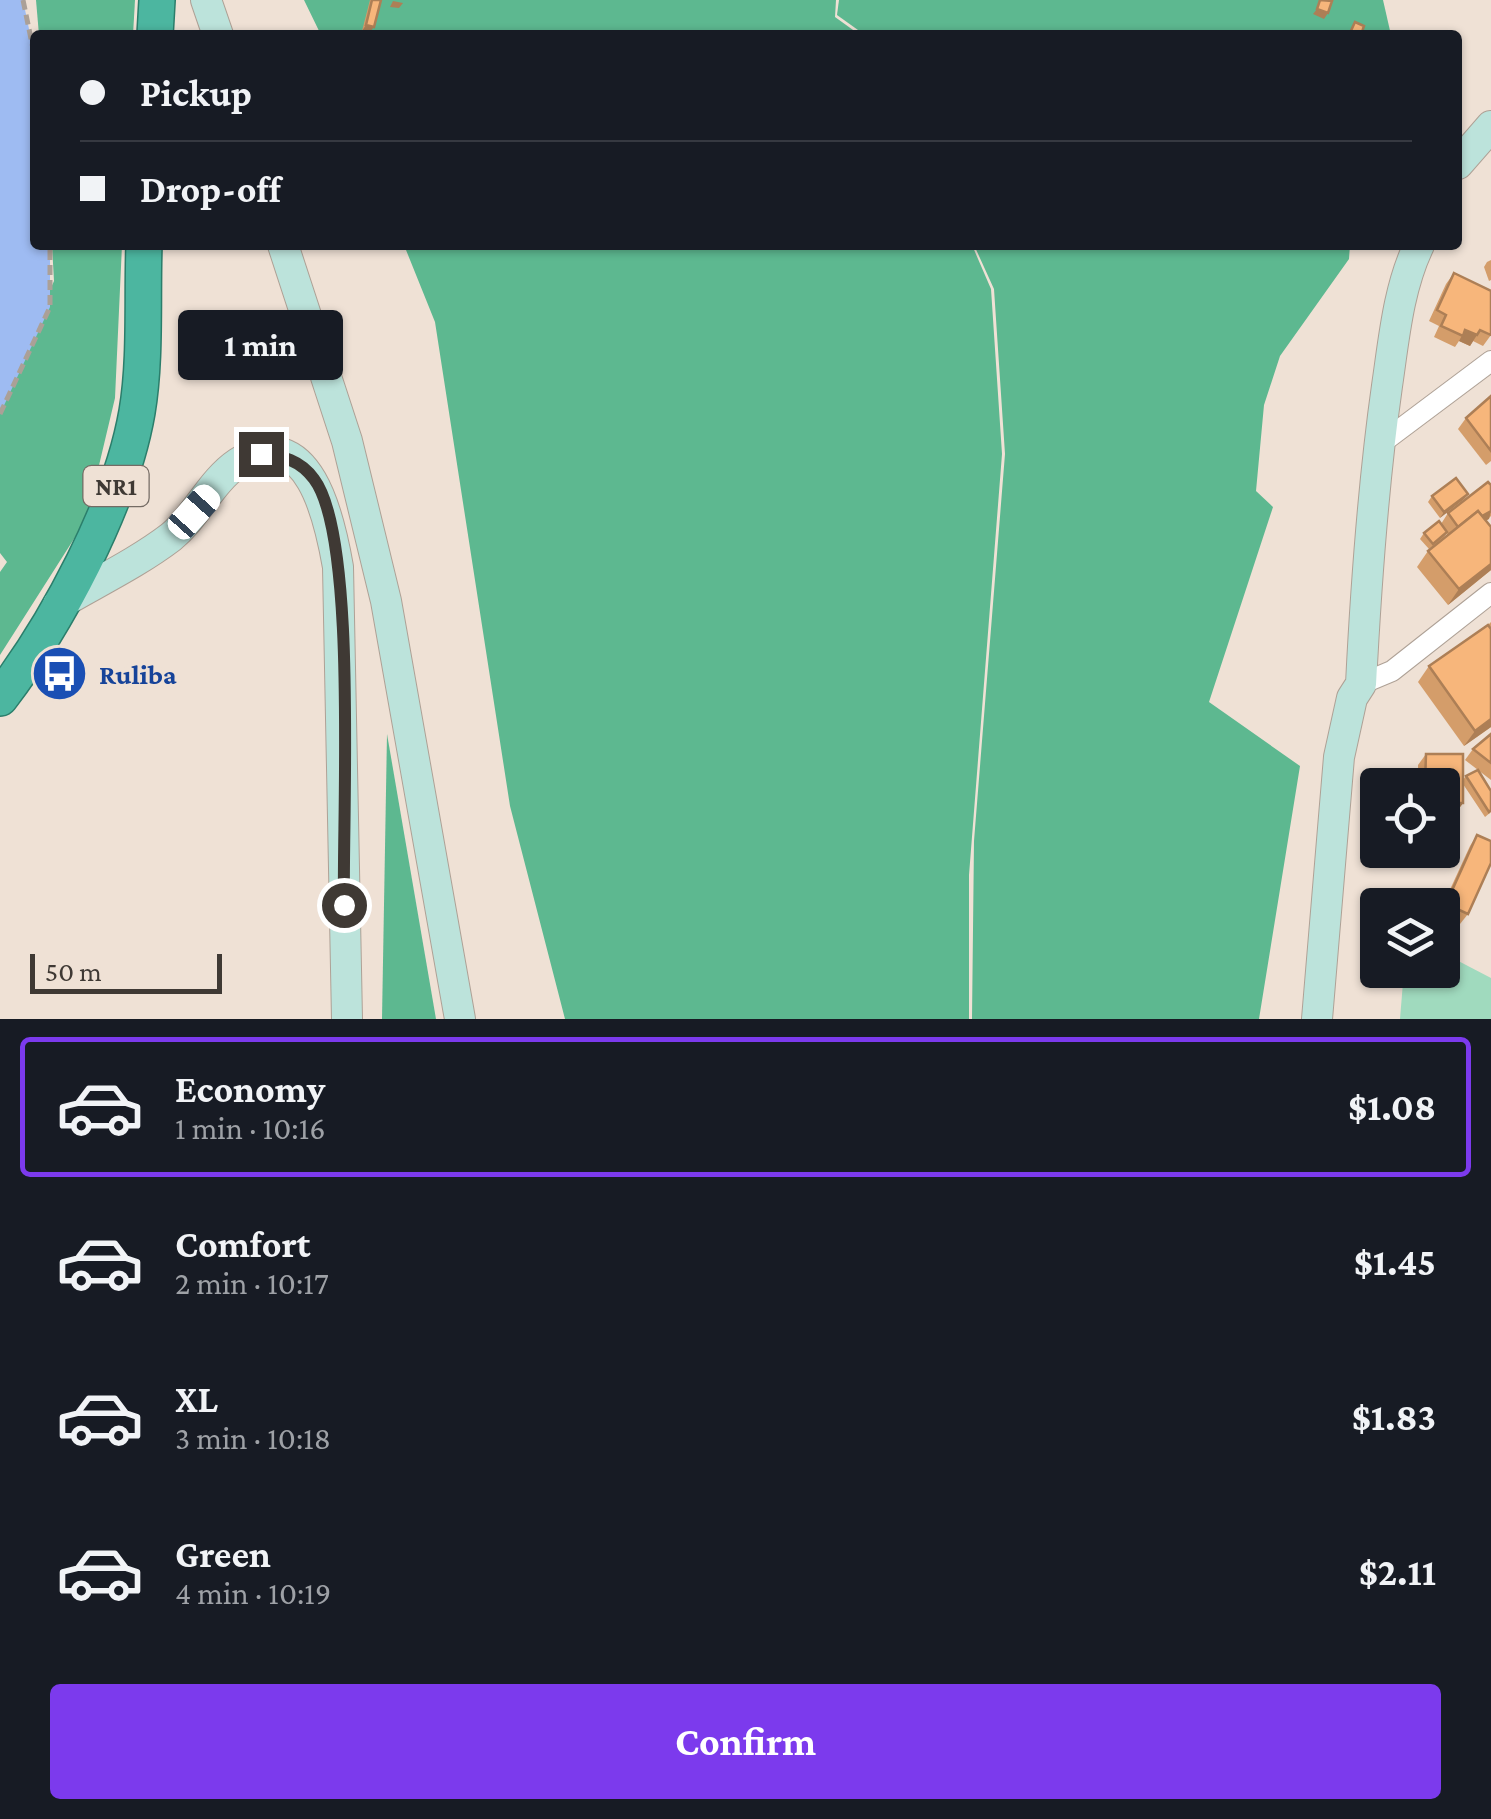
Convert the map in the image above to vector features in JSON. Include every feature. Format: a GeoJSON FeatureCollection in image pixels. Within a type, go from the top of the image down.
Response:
{"type":"FeatureCollection","features":[{"type":"Feature","properties":{"kind":"highway"},"geometry":{"type":"LineString","coordinates":[[155,30],[157,0]]}},
{"type":"Feature","properties":{"kind":"highway","name":"NR1"},"geometry":{"type":"LineString","coordinates":[[0,698],[41,645],[125,464],[138,409],[144,250]]}},
{"type":"Feature","properties":{"kind":"main road"},"geometry":{"type":"LineString","coordinates":[[206,0],[216,30]]}},
{"type":"Feature","properties":{"kind":"main road"},"geometry":{"type":"LineString","coordinates":[[1462,159],[1491,126]]}},
{"type":"Feature","properties":{"kind":"main road"},"geometry":{"type":"LineString","coordinates":[[285,250],[347,441],[386,601],[460,1019]]}},
{"type":"Feature","properties":{"kind":"main road"},"geometry":{"type":"LineString","coordinates":[[1318,1019],[1339,756],[1352,698],[1361,684],[1379,445],[1395,331],[1408,268],[1417,250]]}},
{"type":"Feature","properties":{"kind":"main road"},"geometry":{"type":"LineString","coordinates":[[58,605],[172,536],[237,464],[261,454],[289,457],[314,480],[330,516],[338,566],[347,1019]]}},
{"type":"Feature","properties":{"kind":"street"},"geometry":{"type":"LineString","coordinates":[[1379,445],[1491,361]]}},
{"type":"Feature","properties":{"kind":"street"},"geometry":{"type":"LineString","coordinates":[[1361,684],[1392,671],[1491,594]]}},
{"type":"Feature","properties":{"kind":"path"},"geometry":{"type":"LineString","coordinates":[[22,0],[30,36]]}},
{"type":"Feature","properties":{"kind":"path"},"geometry":{"type":"LineString","coordinates":[[0,414],[50,307],[50,250]]}},
{"type":"Feature","properties":{"kind":"green space"},"geometry":{"type":"Polygon","coordinates":[[[36,0],[135,0],[133,30],[39,30],[36,0]]]}},
{"type":"Feature","properties":{"kind":"green space"},"geometry":{"type":"Polygon","coordinates":[[[304,0],[836,0],[835,17],[853,30],[319,30],[304,0]]]}},
{"type":"Feature","properties":{"kind":"green space"},"geometry":{"type":"Polygon","coordinates":[[[839,0],[1383,0],[1390,30],[858,30],[837,15],[839,0]]]}},
{"type":"Feature","properties":{"kind":"green space"},"geometry":{"type":"Polygon","coordinates":[[[52,250],[122,250],[115,398],[86,520],[0,655],[0,572],[7,562],[0,553],[0,403],[54,281],[52,250]]]}},
{"type":"Feature","properties":{"kind":"green space"},"geometry":{"type":"Polygon","coordinates":[[[406,250],[974,250],[991,289],[1002,454],[969,875],[969,1019],[565,1019],[510,806],[435,322],[406,250]]]}},
{"type":"Feature","properties":{"kind":"green space"},"geometry":{"type":"Polygon","coordinates":[[[976,250],[1350,250],[1349,259],[1280,356],[1264,405],[1256,491],[1273,507],[1209,702],[1300,766],[1259,1019],[972,1019],[974,841],[1005,454],[994,289],[976,250]]]}},
{"type":"Feature","properties":{"kind":"green space"},"geometry":{"type":"Polygon","coordinates":[[[387,734],[436,1019],[382,1019],[387,734]]]}},
{"type":"Feature","properties":{"kind":"green space"},"geometry":{"type":"Polygon","coordinates":[[[1460,962],[1491,978],[1491,1019],[1400,1019],[1403,988],[1460,988],[1460,962]]]}},
{"type":"Feature","properties":{"kind":"water"},"geometry":{"type":"Polygon","coordinates":[[[0,0],[23,0],[30,34],[30,250],[50,250],[50,307],[0,414],[0,0]]]}},
{"type":"Feature","properties":{"kind":"building"},"geometry":{"type":"Polygon","coordinates":[[[372,0],[381,0],[374,27],[366,25],[372,0]]]}},
{"type":"Feature","properties":{"kind":"building"},"geometry":{"type":"Polygon","coordinates":[[[1320,0],[1332,1],[1328,13],[1317,9],[1320,0]]]}},
{"type":"Feature","properties":{"kind":"building"},"geometry":{"type":"Polygon","coordinates":[[[1355,22],[1364,26],[1363,30],[1351,30],[1355,22]]]}},
{"type":"Feature","properties":{"kind":"building"},"geometry":{"type":"Polygon","coordinates":[[[1454,273],[1491,291],[1491,335],[1465,330],[1463,336],[1441,326],[1446,315],[1437,310],[1454,273]]]}},
{"type":"Feature","properties":{"kind":"building"},"geometry":{"type":"Polygon","coordinates":[[[1491,396],[1491,451],[1466,418],[1491,396]]]}},
{"type":"Feature","properties":{"kind":"building"},"geometry":{"type":"Polygon","coordinates":[[[1456,478],[1468,494],[1444,512],[1432,496],[1456,478]]]}},
{"type":"Feature","properties":{"kind":"building"},"geometry":{"type":"Polygon","coordinates":[[[1488,482],[1491,511],[1482,516],[1478,511],[1458,527],[1448,513],[1488,482]]]}},
{"type":"Feature","properties":{"kind":"building"},"geometry":{"type":"Polygon","coordinates":[[[1478,511],[1491,527],[1491,564],[1459,589],[1428,551],[1478,511]]]}},
{"type":"Feature","properties":{"kind":"building"},"geometry":{"type":"Polygon","coordinates":[[[1439,521],[1447,532],[1433,544],[1424,533],[1439,521]]]}},
{"type":"Feature","properties":{"kind":"building"},"geometry":{"type":"Polygon","coordinates":[[[1488,625],[1491,719],[1475,731],[1429,666],[1488,625]]]}},
{"type":"Feature","properties":{"kind":"building"},"geometry":{"type":"Polygon","coordinates":[[[1491,734],[1491,763],[1473,749],[1491,734]]]}},
{"type":"Feature","properties":{"kind":"building"},"geometry":{"type":"Polygon","coordinates":[[[1426,754],[1463,754],[1463,803],[1460,768],[1426,768],[1426,754]]]}},
{"type":"Feature","properties":{"kind":"building"},"geometry":{"type":"Polygon","coordinates":[[[1478,770],[1491,791],[1489,812],[1466,776],[1478,770]]]}},
{"type":"Feature","properties":{"kind":"building"},"geometry":{"type":"Polygon","coordinates":[[[1477,835],[1491,841],[1491,863],[1468,914],[1460,910],[1460,888],[1453,888],[1477,835]]]}},
{"type":"Feature","properties":{"kind":"place","name":"Ruliba"},"geometry":{"type":"Point","coordinates":[60,674]}},
{"type":"Feature","properties":{"kind":"route"},"geometry":{"type":"LineString","coordinates":[[261,454],[289,457],[314,480],[330,516],[338,566],[343,656],[344,905]]}}]}
